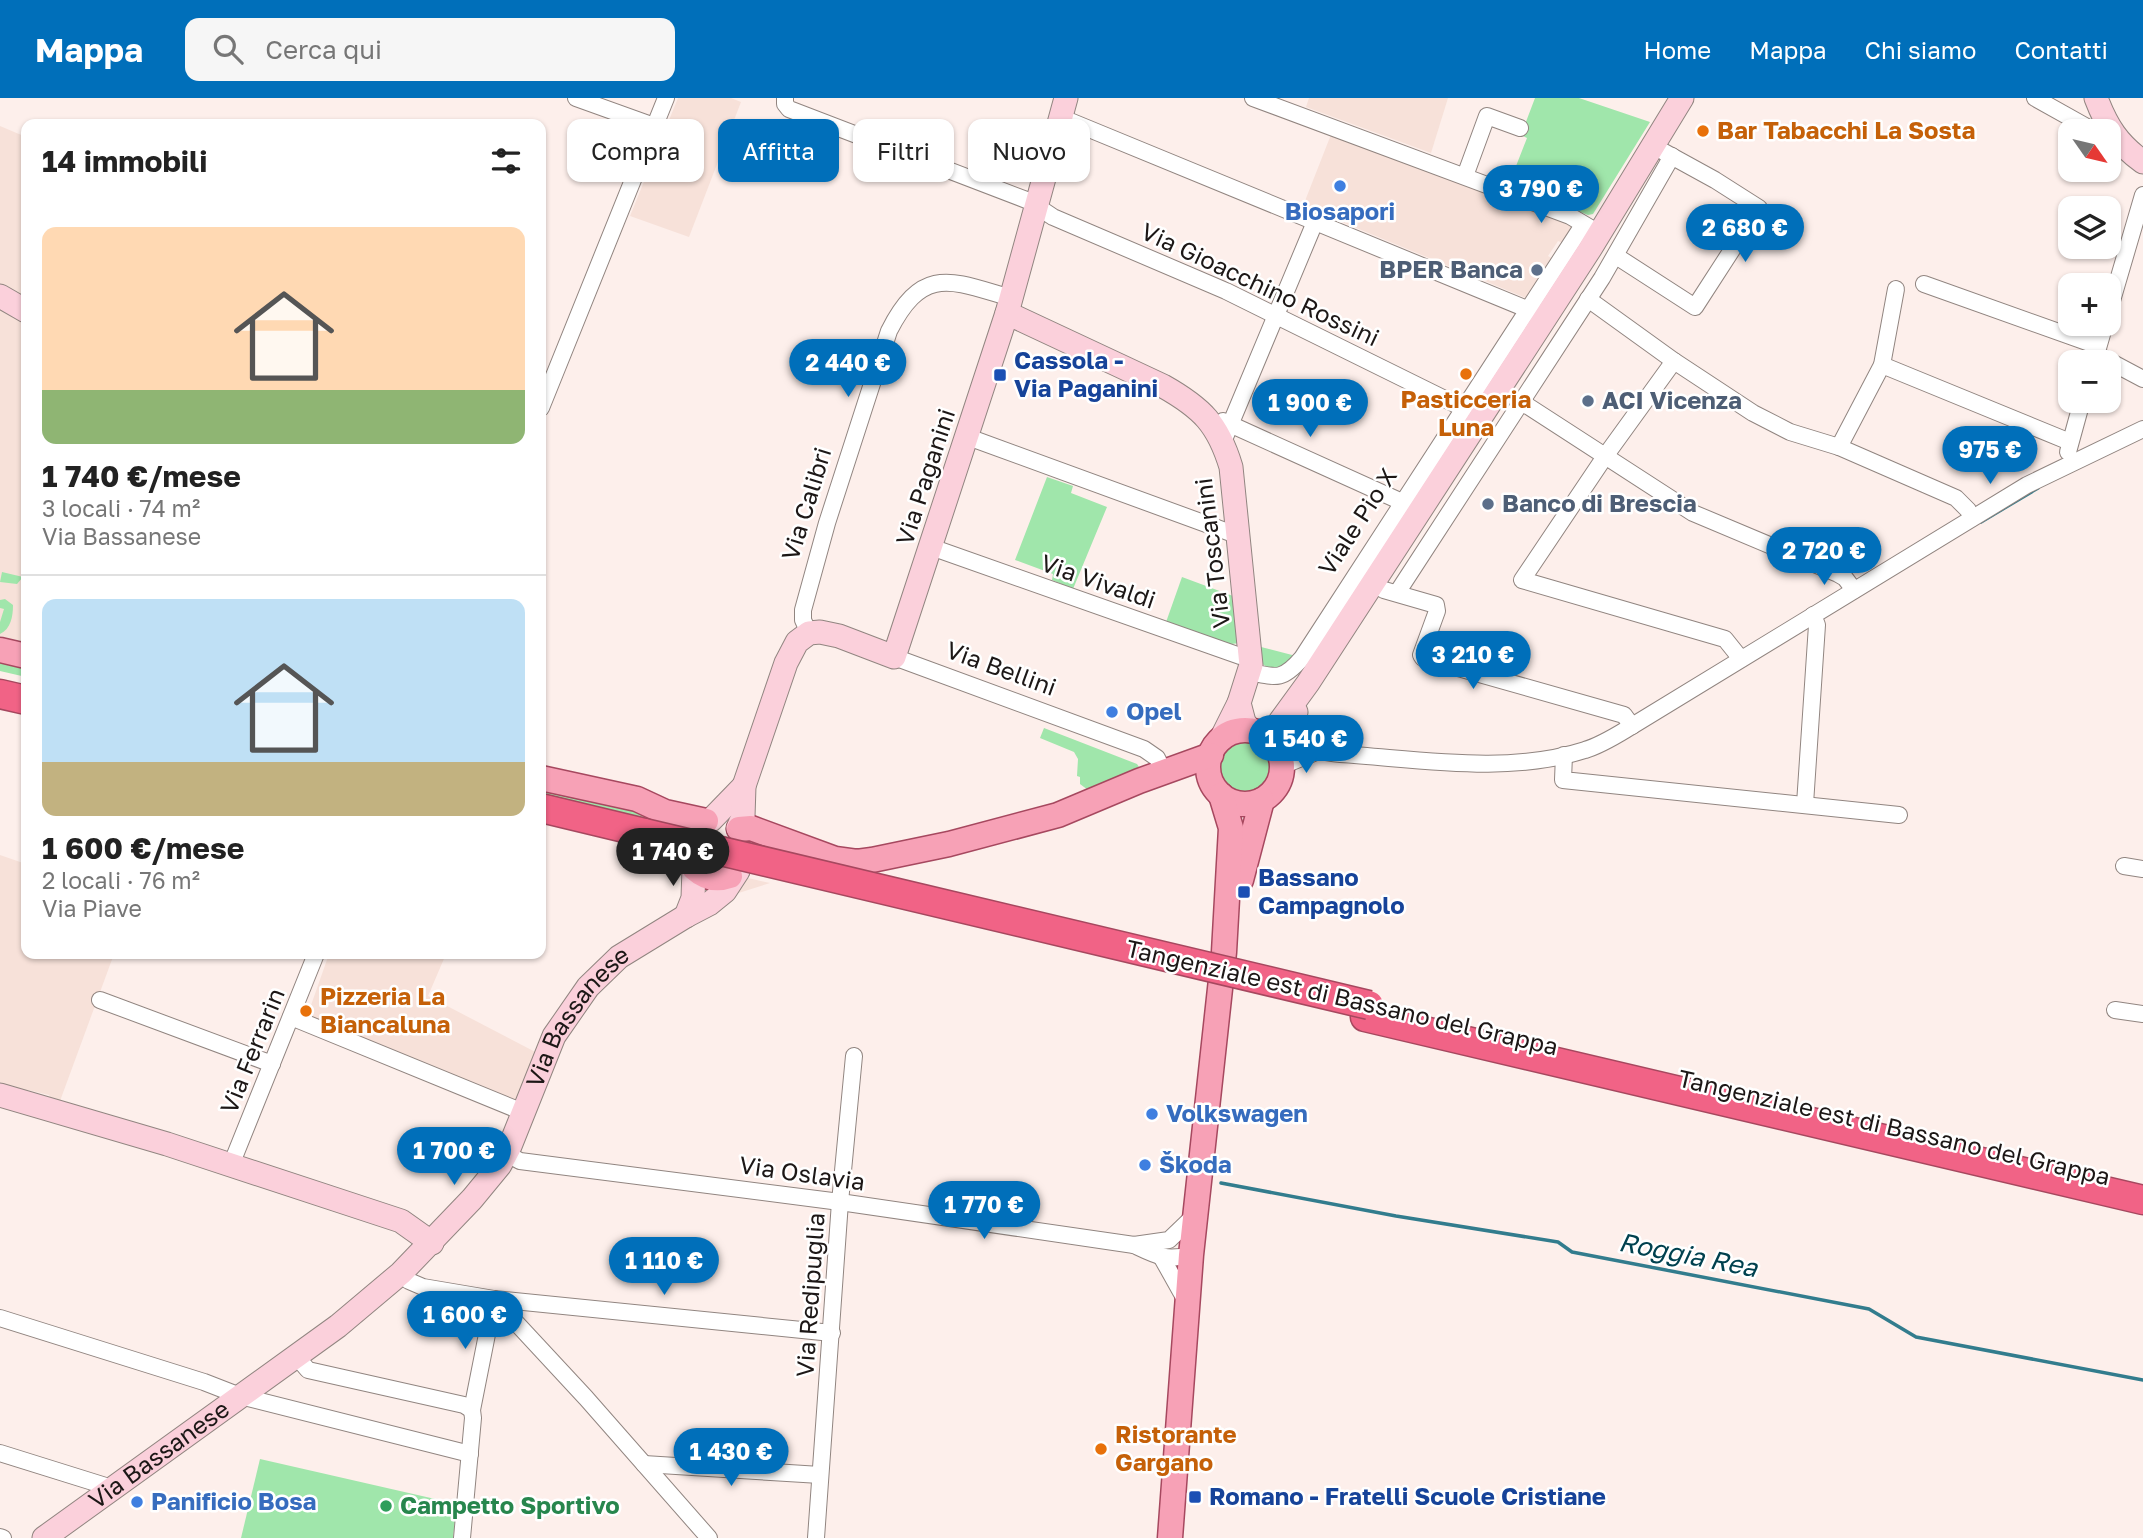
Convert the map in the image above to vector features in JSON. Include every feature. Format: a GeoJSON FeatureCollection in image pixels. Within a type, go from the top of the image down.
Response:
{"type":"FeatureCollection","features":[{"type":"Feature","properties":{"kind":"highway"},"geometry":{"type":"LineString","coordinates":[[0,684],[21,689]]}},
{"type":"Feature","properties":{"kind":"highway"},"geometry":{"type":"LineString","coordinates":[[0,694],[21,699]]}},
{"type":"Feature","properties":{"kind":"highway","name":"Tangenziale est di Bassano del Grappa"},"geometry":{"type":"LineString","coordinates":[[546,810],[644,840]]}},
{"type":"Feature","properties":{"kind":"highway","name":"Tangenziale est di Bassano del Grappa"},"geometry":{"type":"LineString","coordinates":[[546,823],[644,840],[1367,1011],[2143,1200]]}},
{"type":"Feature","properties":{"kind":"highway","name":"Tangenziale est di Bassano del Grappa"},"geometry":{"type":"LineString","coordinates":[[1367,1011],[2143,1187]]}},
{"type":"Feature","properties":{"kind":"main road"},"geometry":{"type":"LineString","coordinates":[[0,650],[21,655]]}},
{"type":"Feature","properties":{"kind":"main road"},"geometry":{"type":"LineString","coordinates":[[694,868],[715,879],[743,851],[751,828],[795,846],[845,861],[872,860],[972,838],[1058,815],[1164,772],[1216,747],[1231,733],[1273,747],[1277,786],[1262,800],[1244,861],[1224,952]]}},
{"type":"Feature","properties":{"kind":"main road"},"geometry":{"type":"LineString","coordinates":[[1170,1538],[1191,1255],[1224,952],[1231,828],[1209,774],[1216,747]]}},
{"type":"Feature","properties":{"kind":"main road"},"geometry":{"type":"LineString","coordinates":[[1164,772],[1217,789],[1240,803],[1262,800]]}},
{"type":"Feature","properties":{"kind":"main road"},"geometry":{"type":"LineString","coordinates":[[546,779],[637,799],[690,824],[722,819],[743,851]]}},
{"type":"Feature","properties":{"kind":"main road"},"geometry":{"type":"LineString","coordinates":[[743,851],[795,846]]}},
{"type":"Feature","properties":{"kind":"street"},"geometry":{"type":"LineString","coordinates":[[576,98],[637,119]]}},
{"type":"Feature","properties":{"kind":"street"},"geometry":{"type":"LineString","coordinates":[[657,119],[666,98]]}},
{"type":"Feature","properties":{"kind":"street","name":"Via Gioacchino Rossini"},"geometry":{"type":"LineString","coordinates":[[785,98],[785,104],[789,108],[1029,201],[1053,216],[1276,314],[1462,408]]}},
{"type":"Feature","properties":{"kind":"street"},"geometry":{"type":"LineString","coordinates":[[1253,98],[1465,176],[1584,238],[1602,278]]}},
{"type":"Feature","properties":{"kind":"street","name":"Viale Pio X"},"geometry":{"type":"LineString","coordinates":[[1396,593],[1616,256],[1682,98]]}},
{"type":"Feature","properties":{"kind":"street"},"geometry":{"type":"LineString","coordinates":[[2035,98],[2073,119]]}},
{"type":"Feature","properties":{"kind":"street"},"geometry":{"type":"LineString","coordinates":[[2096,98],[2106,123],[2126,150]]}},
{"type":"Feature","properties":{"kind":"street"},"geometry":{"type":"LineString","coordinates":[[1009,306],[1063,108],[1315,222],[1536,313]]}},
{"type":"Feature","properties":{"kind":"street"},"geometry":{"type":"LineString","coordinates":[[1465,176],[1488,116],[1520,128]]}},
{"type":"Feature","properties":{"kind":"street"},"geometry":{"type":"LineString","coordinates":[[1616,256],[1695,307],[1759,208],[1662,151]]}},
{"type":"Feature","properties":{"kind":"street","name":"Viale Pio X"},"geometry":{"type":"LineString","coordinates":[[1273,747],[1276,727],[1308,683],[1372,583],[1428,486],[1584,238],[1662,151]]}},
{"type":"Feature","properties":{"kind":"street"},"geometry":{"type":"LineString","coordinates":[[546,395],[631,182]]}},
{"type":"Feature","properties":{"kind":"street"},"geometry":{"type":"LineString","coordinates":[[2120,273],[2143,195]]}},
{"type":"Feature","properties":{"kind":"street"},"geometry":{"type":"LineString","coordinates":[[1315,222],[1226,433],[1402,502]]}},
{"type":"Feature","properties":{"kind":"street","name":"Via Calibri"},"geometry":{"type":"LineString","coordinates":[[809,633],[803,620],[803,610],[827,523],[894,320],[912,297],[937,282],[956,282],[1009,306]]}},
{"type":"Feature","properties":{"kind":"street"},"geometry":{"type":"LineString","coordinates":[[1924,284],[2086,350]]}},
{"type":"Feature","properties":{"kind":"street"},"geometry":{"type":"LineString","coordinates":[[1839,447],[1882,365],[1896,289]]}},
{"type":"Feature","properties":{"kind":"street"},"geometry":{"type":"LineString","coordinates":[[0,296],[21,308]]}},
{"type":"Feature","properties":{"kind":"street"},"geometry":{"type":"LineString","coordinates":[[1588,299],[1674,361],[1753,413],[1790,432],[1839,447],[1956,498],[1972,518]]}},
{"type":"Feature","properties":{"kind":"street","name":"Via Toscanini"},"geometry":{"type":"LineString","coordinates":[[1009,306],[1163,386],[1202,412],[1215,427],[1226,433],[1251,665],[1239,703],[1216,747]]}},
{"type":"Feature","properties":{"kind":"street","name":"Via Paganini"},"geometry":{"type":"LineString","coordinates":[[894,657],[1009,306]]}},
{"type":"Feature","properties":{"kind":"street","name":"Viale Pio X"},"geometry":{"type":"LineString","coordinates":[[1251,665],[1274,678],[1289,672],[1302,658],[1402,502],[1428,486],[1462,408],[1536,313]]}},
{"type":"Feature","properties":{"kind":"street"},"geometry":{"type":"LineString","coordinates":[[1674,361],[1606,455],[1522,580],[1725,639],[1741,659]]}},
{"type":"Feature","properties":{"kind":"street"},"geometry":{"type":"LineString","coordinates":[[1882,365],[2070,442]]}},
{"type":"Feature","properties":{"kind":"street"},"geometry":{"type":"LineString","coordinates":[[2121,367],[2143,379]]}},
{"type":"Feature","properties":{"kind":"street"},"geometry":{"type":"LineString","coordinates":[[1520,401],[1693,513],[1838,573],[1854,590]]}},
{"type":"Feature","properties":{"kind":"street"},"geometry":{"type":"LineString","coordinates":[[2068,463],[2078,413]]}},
{"type":"Feature","properties":{"kind":"street"},"geometry":{"type":"LineString","coordinates":[[1239,703],[1244,722],[1273,747],[1484,763],[1564,755],[1591,748],[1632,726],[1972,518],[2068,463],[2143,429]]}},
{"type":"Feature","properties":{"kind":"street"},"geometry":{"type":"LineString","coordinates":[[968,437],[1239,536]]}},
{"type":"Feature","properties":{"kind":"street","name":"Viale Pio X"},"geometry":{"type":"LineString","coordinates":[[1428,486],[1449,509]]}},
{"type":"Feature","properties":{"kind":"street","name":"Via Vivaldi"},"geometry":{"type":"LineString","coordinates":[[930,547],[1240,656],[1251,665]]}},
{"type":"Feature","properties":{"kind":"street"},"geometry":{"type":"LineString","coordinates":[[1372,583],[1384,590],[1436,605],[1437,611],[1421,655],[1423,658],[1624,715],[1632,726]]}},
{"type":"Feature","properties":{"kind":"street"},"geometry":{"type":"LineString","coordinates":[[1805,804],[1817,625],[1813,615]]}},
{"type":"Feature","properties":{"kind":"street"},"geometry":{"type":"LineString","coordinates":[[743,851],[744,786],[786,663],[793,648],[809,633]]}},
{"type":"Feature","properties":{"kind":"street","name":"Via Bellini"},"geometry":{"type":"LineString","coordinates":[[809,633],[839,636],[1144,749],[1157,758],[1164,772]]}},
{"type":"Feature","properties":{"kind":"street","name":"Viale Pio X"},"geometry":{"type":"LineString","coordinates":[[1273,747],[1294,719],[1308,683]]}},
{"type":"Feature","properties":{"kind":"street"},"geometry":{"type":"LineString","coordinates":[[1294,719],[1301,737],[1316,752]]}},
{"type":"Feature","properties":{"kind":"street"},"geometry":{"type":"LineString","coordinates":[[1564,755],[1563,780],[1899,815]]}},
{"type":"Feature","properties":{"kind":"street"},"geometry":{"type":"LineString","coordinates":[[690,824],[744,786]]}},
{"type":"Feature","properties":{"kind":"street","name":"Via Bassanese"},"geometry":{"type":"LineString","coordinates":[[44,1538],[338,1326],[432,1243],[486,1183],[507,1154],[554,1036],[588,987],[619,957],[709,904],[725,891],[743,851]]}},
{"type":"Feature","properties":{"kind":"street"},"geometry":{"type":"LineString","coordinates":[[2124,866],[2143,869]]}},
{"type":"Feature","properties":{"kind":"street"},"geometry":{"type":"LineString","coordinates":[[686,916],[693,898],[694,868]]}},
{"type":"Feature","properties":{"kind":"street","name":"Via Ferrarin"},"geometry":{"type":"LineString","coordinates":[[231,1164],[314,959]]}},
{"type":"Feature","properties":{"kind":"street"},"geometry":{"type":"LineString","coordinates":[[100,1000],[272,1064]]}},
{"type":"Feature","properties":{"kind":"street"},"geometry":{"type":"LineString","coordinates":[[2115,1010],[2143,1014]]}},
{"type":"Feature","properties":{"kind":"street"},"geometry":{"type":"LineString","coordinates":[[291,1017],[523,1112]]}},
{"type":"Feature","properties":{"kind":"street","name":"Via Redipuglia"},"geometry":{"type":"LineString","coordinates":[[817,1538],[840,1202],[854,1056]]}},
{"type":"Feature","properties":{"kind":"street"},"geometry":{"type":"LineString","coordinates":[[0,1095],[231,1164],[401,1221],[432,1243]]}},
{"type":"Feature","properties":{"kind":"street","name":"Via Oslavia"},"geometry":{"type":"LineString","coordinates":[[507,1154],[520,1161],[840,1202],[1134,1244],[1169,1240]]}},
{"type":"Feature","properties":{"kind":"street"},"geometry":{"type":"LineString","coordinates":[[1191,1255],[1169,1240],[1195,1215]]}},
{"type":"Feature","properties":{"kind":"street","name":"Via Oslavia"},"geometry":{"type":"LineString","coordinates":[[1134,1244],[1162,1258]]}},
{"type":"Feature","properties":{"kind":"street"},"geometry":{"type":"LineString","coordinates":[[1162,1258],[1174,1259],[1191,1255]]}},
{"type":"Feature","properties":{"kind":"street"},"geometry":{"type":"LineString","coordinates":[[1162,1258],[1180,1286],[1187,1304]]}},
{"type":"Feature","properties":{"kind":"street"},"geometry":{"type":"LineString","coordinates":[[401,1273],[409,1281],[423,1287],[494,1299],[832,1333]]}},
{"type":"Feature","properties":{"kind":"street"},"geometry":{"type":"LineString","coordinates":[[462,1538],[472,1410],[494,1299]]}},
{"type":"Feature","properties":{"kind":"street"},"geometry":{"type":"LineString","coordinates":[[494,1299],[709,1538]]}},
{"type":"Feature","properties":{"kind":"street"},"geometry":{"type":"LineString","coordinates":[[0,1318],[193,1378],[240,1396]]}},
{"type":"Feature","properties":{"kind":"street"},"geometry":{"type":"LineString","coordinates":[[296,1356],[308,1370],[464,1405],[472,1410]]}},
{"type":"Feature","properties":{"kind":"street","name":"Via Bassanese"},"geometry":{"type":"LineString","coordinates":[[240,1396],[470,1454]]}},
{"type":"Feature","properties":{"kind":"street"},"geometry":{"type":"LineString","coordinates":[[0,1453],[112,1488]]}},
{"type":"Feature","properties":{"kind":"street"},"geometry":{"type":"LineString","coordinates":[[644,1464],[820,1475]]}},
{"type":"Feature","properties":{"kind":"shaded area"},"geometry":{"type":"Polygon","coordinates":[[[678,98],[731,98],[741,102],[734,119],[718,119],[718,162],[689,237],[630,216],[644,182],[704,182],[704,119],[669,119],[678,98]]]}},
{"type":"Feature","properties":{"kind":"shaded area"},"geometry":{"type":"Polygon","coordinates":[[[1309,98],[1448,98],[1431,153],[1306,107],[1309,98]]]}},
{"type":"Feature","properties":{"kind":"shaded area"},"geometry":{"type":"Polygon","coordinates":[[[0,126],[21,135],[21,641],[0,636],[0,126]]]}},
{"type":"Feature","properties":{"kind":"shaded area"},"geometry":{"type":"Polygon","coordinates":[[[1332,132],[1575,220],[1566,244],[1558,241],[1548,256],[1553,259],[1530,297],[1526,298],[1303,206],[1332,132]]]}},
{"type":"Feature","properties":{"kind":"shaded area"},"geometry":{"type":"Polygon","coordinates":[[[0,855],[21,862],[21,959],[112,959],[60,1101],[51,1099],[49,1095],[0,1086],[0,855]]]}},
{"type":"Feature","properties":{"kind":"shaded area"},"geometry":{"type":"Polygon","coordinates":[[[748,878],[770,883],[729,896],[748,878]]]}},
{"type":"Feature","properties":{"kind":"shaded area"},"geometry":{"type":"Polygon","coordinates":[[[327,959],[444,959],[428,996],[543,1056],[516,1114],[303,1028],[327,959]]]}},
{"type":"Feature","properties":{"kind":"green space"},"geometry":{"type":"Polygon","coordinates":[[[1535,98],[1579,98],[1650,122],[1593,214],[1588,215],[1509,184],[1527,138],[1521,135],[1535,98]]]}},
{"type":"Feature","properties":{"kind":"green space"},"geometry":{"type":"Polygon","coordinates":[[[1047,477],[1073,486],[1071,493],[1107,507],[1073,589],[1052,580],[1053,574],[1015,560],[1047,477]]]}},
{"type":"Feature","properties":{"kind":"green space"},"geometry":{"type":"Polygon","coordinates":[[[2,572],[21,577],[17,584],[0,582],[2,572]]]}},
{"type":"Feature","properties":{"kind":"green space"},"geometry":{"type":"Polygon","coordinates":[[[1182,577],[1233,596],[1241,643],[1221,645],[1165,625],[1182,577]]]}},
{"type":"Feature","properties":{"kind":"green space"},"geometry":{"type":"Polygon","coordinates":[[[5,599],[13,605],[13,613],[9,626],[0,634],[4,609],[0,608],[0,600],[5,599]]]}},
{"type":"Feature","properties":{"kind":"green space"},"geometry":{"type":"Polygon","coordinates":[[[1257,646],[1296,656],[1287,667],[1271,670],[1261,663],[1257,646]]]}},
{"type":"Feature","properties":{"kind":"green space"},"geometry":{"type":"Polygon","coordinates":[[[0,657],[21,662],[21,676],[0,671],[0,657]]]}},
{"type":"Feature","properties":{"kind":"green space"},"geometry":{"type":"Polygon","coordinates":[[[1044,728],[1139,767],[1088,790],[1080,784],[1080,777],[1077,776],[1078,759],[1074,752],[1040,738],[1044,728]]]}},
{"type":"Feature","properties":{"kind":"green space"},"geometry":{"type":"Polygon","coordinates":[[[1243,741],[1262,748],[1269,767],[1262,786],[1243,793],[1224,786],[1217,767],[1224,748],[1243,741]]]}},
{"type":"Feature","properties":{"kind":"green space"},"geometry":{"type":"Polygon","coordinates":[[[546,783],[636,803],[672,826],[546,800],[546,783]]]}},
{"type":"Feature","properties":{"kind":"green space"},"geometry":{"type":"Polygon","coordinates":[[[260,1459],[457,1504],[453,1538],[241,1538],[260,1459]]]}},
{"type":"Feature","properties":{"kind":"waterway"},"geometry":{"type":"LineString","coordinates":[[1981,522],[2038,488]]}},
{"type":"Feature","properties":{"kind":"waterway","name":"Roggia Rea"},"geometry":{"type":"LineString","coordinates":[[1221,1183],[1396,1216],[1558,1242],[1572,1252],[1869,1309],[1916,1337],[2143,1380]]}},
{"type":"Feature","properties":{"kind":"place","name":"Bar Tabacchi La Sosta"},"geometry":{"type":"Point","coordinates":[1703,131]}},
{"type":"Feature","properties":{"kind":"place","name":"Biosapori"},"geometry":{"type":"Point","coordinates":[1340,186]}},
{"type":"Feature","properties":{"kind":"place","name":"BPER Banca"},"geometry":{"type":"Point","coordinates":[1537,270]}},
{"type":"Feature","properties":{"kind":"place","name":"Pasticceria Luna"},"geometry":{"type":"Point","coordinates":[1466,374]}},
{"type":"Feature","properties":{"kind":"place","name":"Cassola - Via Paganini"},"geometry":{"type":"Point","coordinates":[1000,375]}},
{"type":"Feature","properties":{"kind":"place","name":"ACI Vicenza"},"geometry":{"type":"Point","coordinates":[1588,401]}},
{"type":"Feature","properties":{"kind":"place","name":"Banco di Brescia"},"geometry":{"type":"Point","coordinates":[1488,504]}},
{"type":"Feature","properties":{"kind":"place","name":"Opel"},"geometry":{"type":"Point","coordinates":[1112,712]}},
{"type":"Feature","properties":{"kind":"place","name":"Bassano Campagnolo"},"geometry":{"type":"Point","coordinates":[1244,892]}},
{"type":"Feature","properties":{"kind":"place","name":"Pizzeria La Biancaluna"},"geometry":{"type":"Point","coordinates":[306,1011]}},
{"type":"Feature","properties":{"kind":"place","name":"Volkswagen"},"geometry":{"type":"Point","coordinates":[1152,1114]}},
{"type":"Feature","properties":{"kind":"place","name":"Škoda"},"geometry":{"type":"Point","coordinates":[1145,1165]}},
{"type":"Feature","properties":{"kind":"place","name":"Ristorante Gargano"},"geometry":{"type":"Point","coordinates":[1101,1449]}},
{"type":"Feature","properties":{"kind":"place","name":"Romano - Fratelli Scuole Cristiane"},"geometry":{"type":"Point","coordinates":[1195,1497]}},
{"type":"Feature","properties":{"kind":"place","name":"Panificio Bosa"},"geometry":{"type":"Point","coordinates":[137,1502]}},
{"type":"Feature","properties":{"kind":"place","name":"Campetto Sportivo"},"geometry":{"type":"Point","coordinates":[386,1506]}}]}
